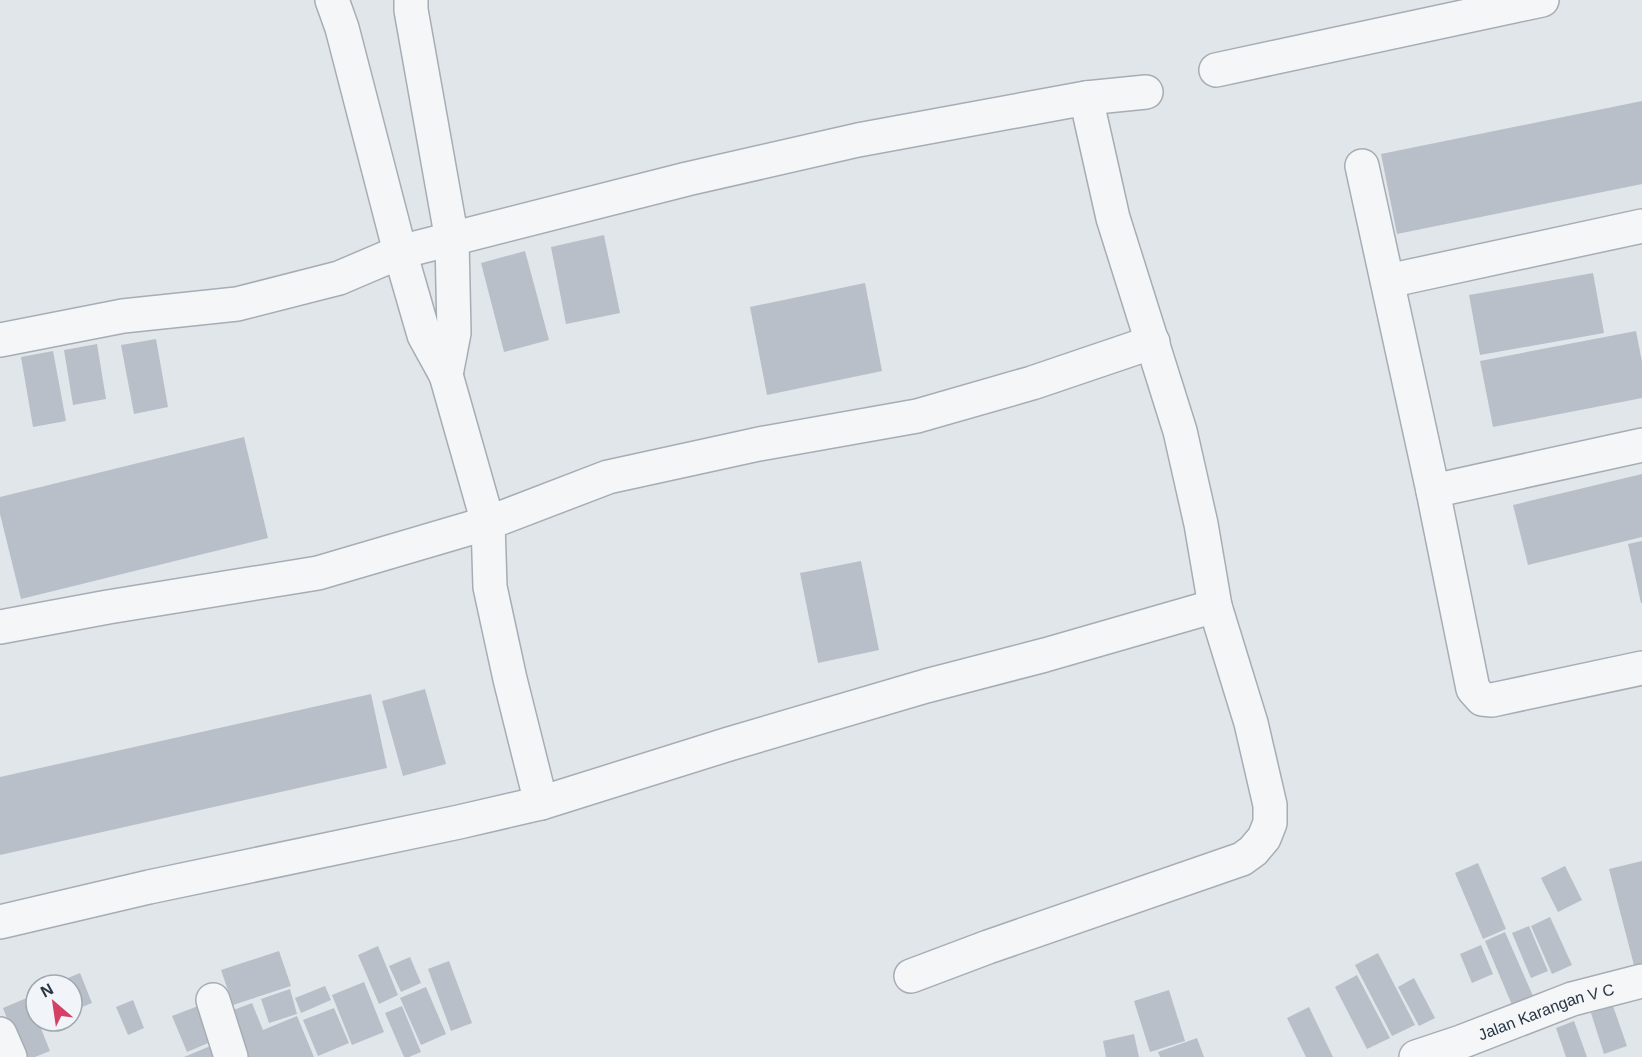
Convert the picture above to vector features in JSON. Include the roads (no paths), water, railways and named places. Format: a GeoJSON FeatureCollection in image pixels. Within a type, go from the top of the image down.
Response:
{"type":"FeatureCollection","features":[{"type":"Feature","properties":{"kind":"street"},"geometry":{"type":"LineString","coordinates":[[332,0],[342,28],[424,335],[446,375],[488,523],[490,587],[510,680],[541,803]]}},
{"type":"Feature","properties":{"kind":"street"},"geometry":{"type":"LineString","coordinates":[[411,0],[452,240],[454,333],[446,375]]}},
{"type":"Feature","properties":{"kind":"street"},"geometry":{"type":"LineString","coordinates":[[1216,70],[1542,0]]}},
{"type":"Feature","properties":{"kind":"street"},"geometry":{"type":"LineString","coordinates":[[0,340],[123,316],[237,304],[339,278],[400,252],[687,179],[858,140],[1086,98],[1146,92]]}},
{"type":"Feature","properties":{"kind":"street"},"geometry":{"type":"LineString","coordinates":[[911,976],[1242,859],[1264,837],[1270,823],[1270,805],[1251,723],[1215,606],[1201,524],[1180,431],[1113,218],[1086,98]]}},
{"type":"Feature","properties":{"kind":"street"},"geometry":{"type":"LineString","coordinates":[[1362,166],[1433,491],[1471,684],[1482,699],[1492,700],[1642,668]]}},
{"type":"Feature","properties":{"kind":"street"},"geometry":{"type":"LineString","coordinates":[[1388,281],[1642,226]]}},
{"type":"Feature","properties":{"kind":"street"},"geometry":{"type":"LineString","coordinates":[[0,627],[318,573],[488,523],[608,477],[759,444],[917,416],[1032,383],[1153,342]]}},
{"type":"Feature","properties":{"kind":"street"},"geometry":{"type":"LineString","coordinates":[[1433,491],[1642,446]]}},
{"type":"Feature","properties":{"kind":"street"},"geometry":{"type":"LineString","coordinates":[[0,922],[149,887],[541,803],[926,686],[1045,655],[1215,606]]}},
{"type":"Feature","properties":{"kind":"street","name":"Jalan Karangan V C"},"geometry":{"type":"LineString","coordinates":[[1416,1057],[1464,1050],[1572,999],[1642,981]]}},
{"type":"Feature","properties":{"kind":"street"},"geometry":{"type":"LineString","coordinates":[[213,1000],[231,1057]]}},
{"type":"Feature","properties":{"kind":"street"},"geometry":{"type":"LineString","coordinates":[[0,1034],[10,1057]]}}]}
